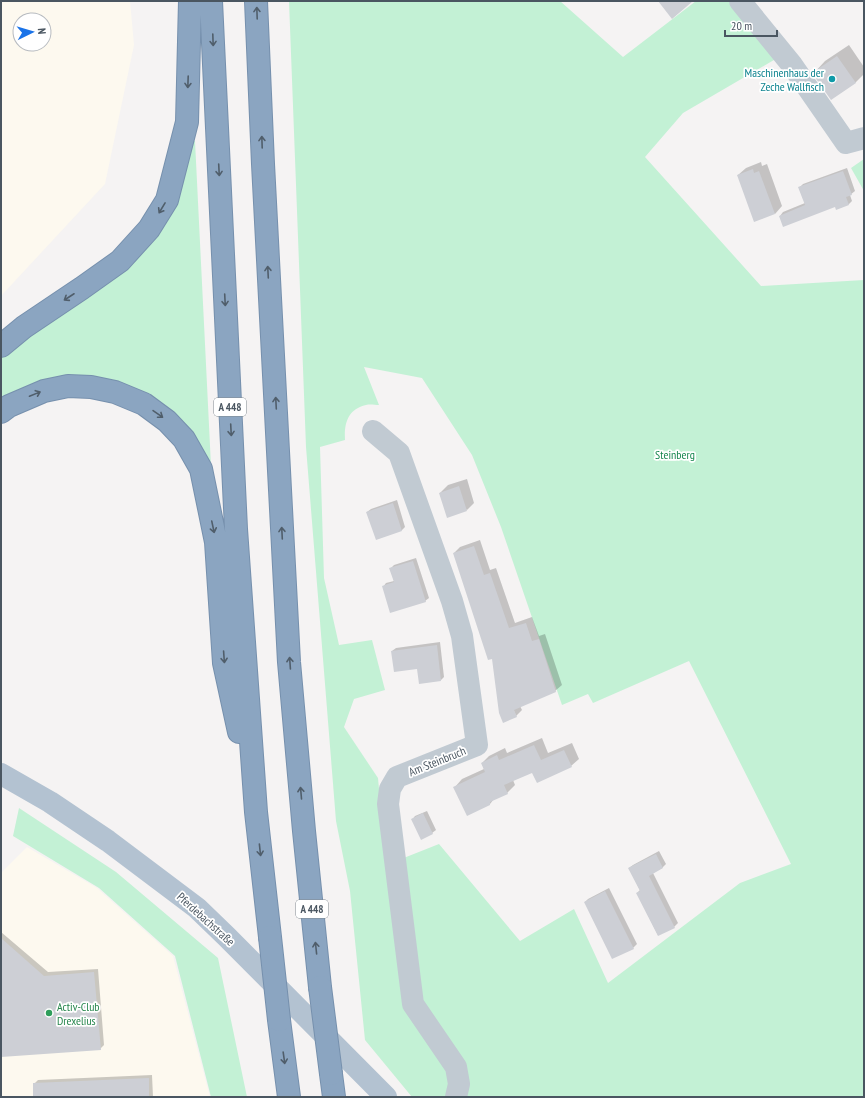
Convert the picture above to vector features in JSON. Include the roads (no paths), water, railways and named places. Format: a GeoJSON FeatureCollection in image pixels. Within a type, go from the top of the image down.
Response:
{"type":"FeatureCollection","features":[{"type":"Feature","properties":{"kind":"highway"},"geometry":{"type":"LineString","coordinates":[[1,346],[24,327],[120,261],[149,229],[166,200],[187,122],[190,1]]}},
{"type":"Feature","properties":{"kind":"highway","name":"A 448"},"geometry":{"type":"LineString","coordinates":[[211,1],[236,529],[256,812],[289,1097]]}},
{"type":"Feature","properties":{"kind":"highway","name":"A 448"},"geometry":{"type":"LineString","coordinates":[[256,1],[289,662],[320,987],[334,1097]]}},
{"type":"Feature","properties":{"kind":"highway"},"geometry":{"type":"LineString","coordinates":[[1,412],[9,406],[44,391],[68,386],[91,387],[115,392],[144,404],[167,421],[184,438],[201,469],[216,542],[224,663],[256,812]]}},
{"type":"Feature","properties":{"kind":"main road","name":"Pferdebachstraße"},"geometry":{"type":"LineString","coordinates":[[1,774],[50,802],[108,841],[197,908],[386,1097]]}},
{"type":"Feature","properties":{"kind":"street"},"geometry":{"type":"LineString","coordinates":[[740,1],[792,65],[846,142],[864,138]]}},
{"type":"Feature","properties":{"kind":"street","name":"Am Steinbruch"},"geometry":{"type":"LineString","coordinates":[[373,431],[399,453],[452,601],[462,636],[477,745],[397,777],[390,789],[388,804],[413,1004],[456,1067],[459,1084],[456,1097]]}},
{"type":"Feature","properties":{"kind":"place","name":"Maschinenhaus der Zeche Wallfisch"},"geometry":{"type":"Point","coordinates":[832,79]}},
{"type":"Feature","properties":{"kind":"place","name":"Activ-Club Drexelius"},"geometry":{"type":"Point","coordinates":[49,1013]}},
{"type":"Feature","properties":{"kind":"park label","name":"Steinberg"},"geometry":{"type":"Point","coordinates":[675,454]}}]}
